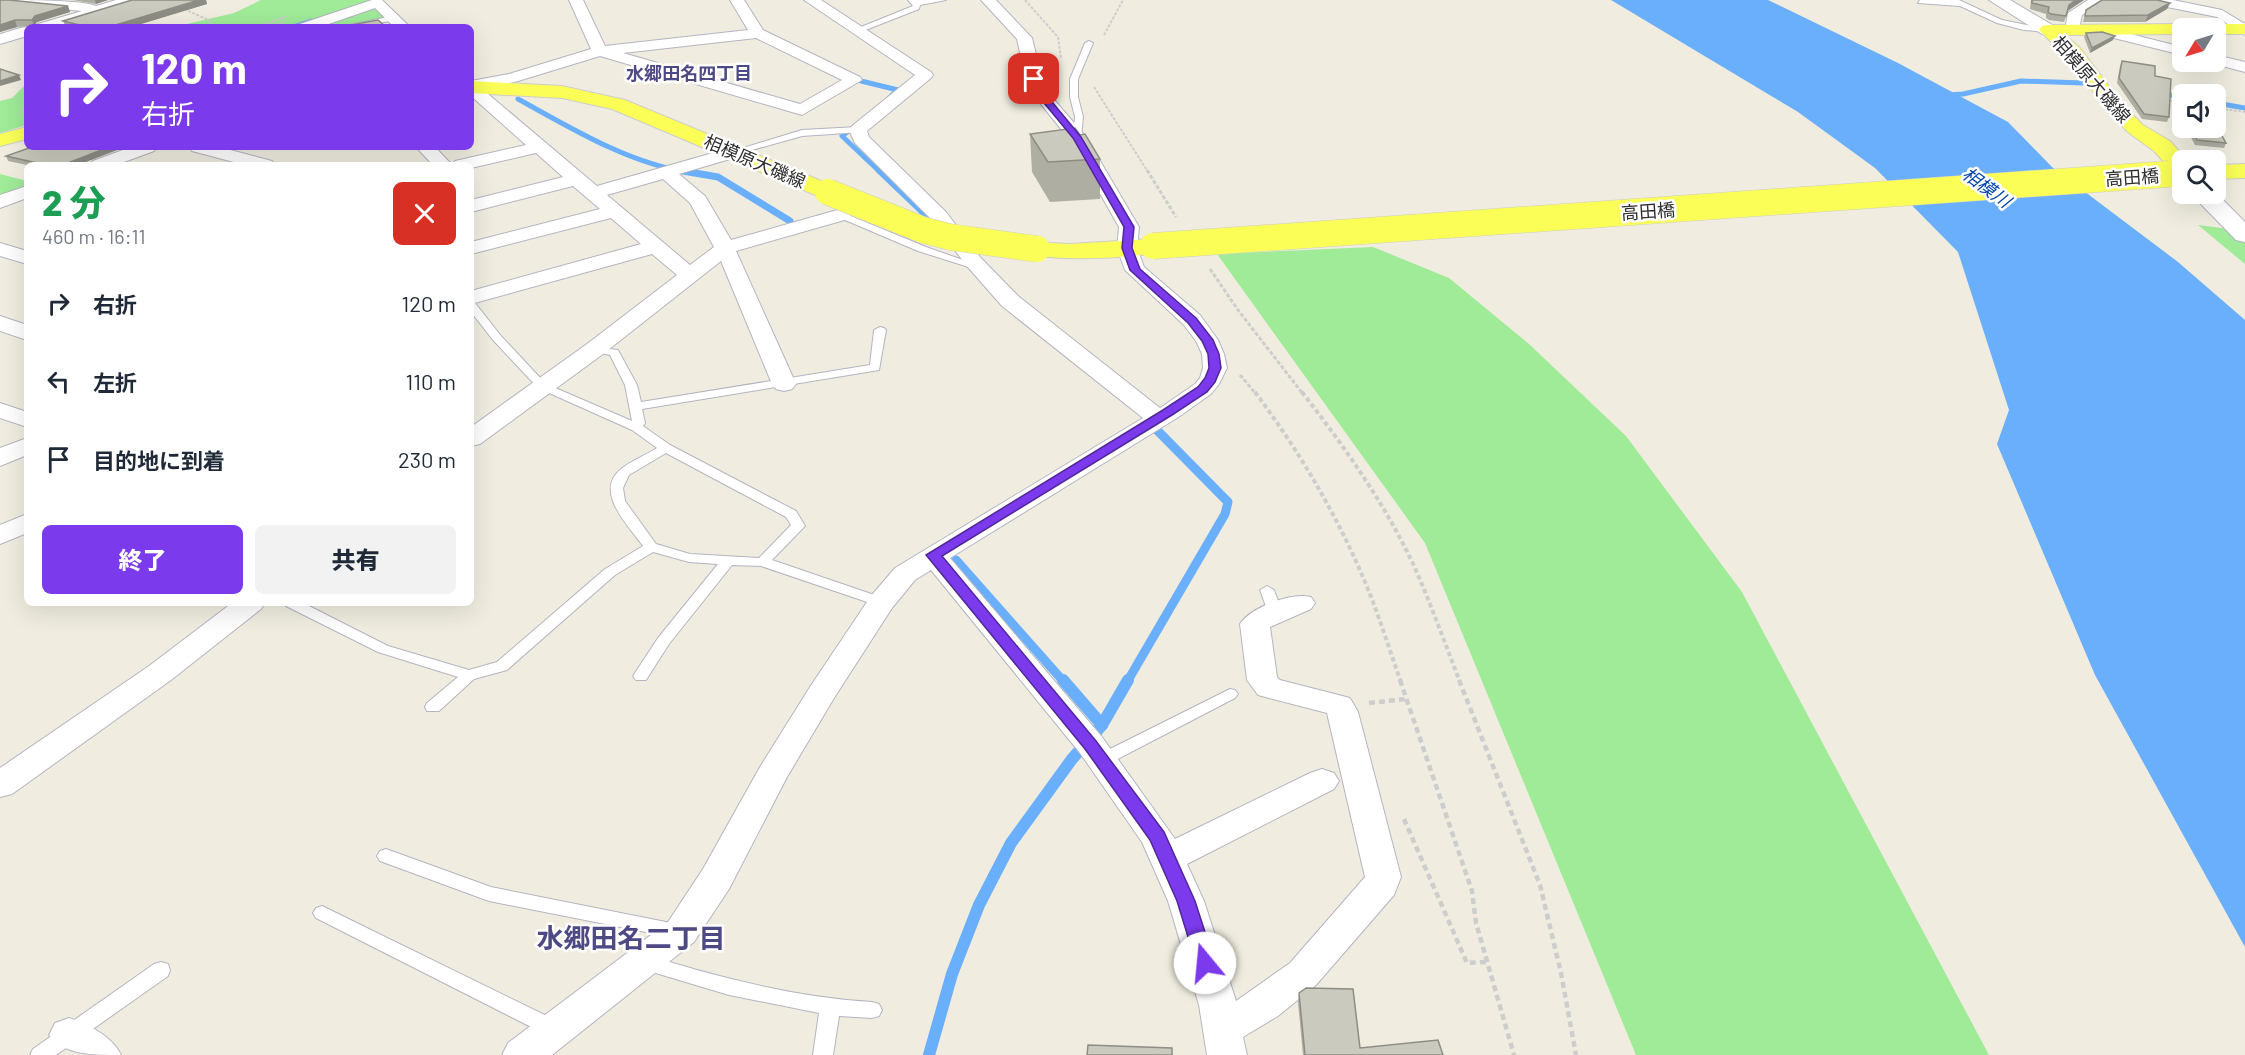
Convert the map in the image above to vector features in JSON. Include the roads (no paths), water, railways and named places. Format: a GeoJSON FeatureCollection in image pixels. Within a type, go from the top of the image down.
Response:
{"type":"FeatureCollection","features":[{"type":"Feature","properties":{"kind":"main road"},"geometry":{"type":"LineString","coordinates":[[1998,0],[2048,30]]}},
{"type":"Feature","properties":{"kind":"main road","name":"相模原大磯線"},"geometry":{"type":"LineString","coordinates":[[2048,30],[2172,29]]}},
{"type":"Feature","properties":{"kind":"main road"},"geometry":{"type":"LineString","coordinates":[[2226,29],[2243,30]]}},
{"type":"Feature","properties":{"kind":"main road","name":"相模原大磯線"},"geometry":{"type":"LineString","coordinates":[[2048,30],[2073,52],[2117,110],[2136,129],[2162,146],[2172,162]]}},
{"type":"Feature","properties":{"kind":"main road","name":"相模原大磯線"},"geometry":{"type":"LineString","coordinates":[[474,87],[539,90],[597,98],[634,109],[870,210],[923,230],[959,238],[1037,249],[1069,251],[1127,248]]}},
{"type":"Feature","properties":{"kind":"main road"},"geometry":{"type":"LineString","coordinates":[[2226,172],[2245,171]]}},
{"type":"Feature","properties":{"kind":"main road","name":"高田橋"},"geometry":{"type":"LineString","coordinates":[[1127,248],[2172,172]]}},
{"type":"Feature","properties":{"kind":"main road"},"geometry":{"type":"LineString","coordinates":[[2213,204],[2245,235]]}},
{"type":"Feature","properties":{"kind":"street"},"geometry":{"type":"LineString","coordinates":[[12,0],[100,8]]}},
{"type":"Feature","properties":{"kind":"street"},"geometry":{"type":"LineString","coordinates":[[52,24],[131,0]]}},
{"type":"Feature","properties":{"kind":"street"},"geometry":{"type":"LineString","coordinates":[[474,86],[512,78],[600,51],[758,33],[854,80],[802,110],[600,51],[576,0]]}},
{"type":"Feature","properties":{"kind":"street"},"geometry":{"type":"LineString","coordinates":[[738,0],[758,33]]}},
{"type":"Feature","properties":{"kind":"street"},"geometry":{"type":"LineString","coordinates":[[811,0],[925,75],[850,130],[939,216],[978,267],[1010,301],[1149,424]]}},
{"type":"Feature","properties":{"kind":"street"},"geometry":{"type":"LineString","coordinates":[[522,1055],[681,932],[716,879],[772,775],[881,602],[905,574],[1149,424],[1203,389],[1211,379],[1215,368],[1214,354],[1207,340],[1192,320],[1135,270],[1127,248],[1129,227],[1077,137],[1044,98],[1034,79],[1024,38],[988,0]]}},
{"type":"Feature","properties":{"kind":"street"},"geometry":{"type":"LineString","coordinates":[[2075,29],[2073,24],[2075,13],[2099,0]]}},
{"type":"Feature","properties":{"kind":"street"},"geometry":{"type":"LineString","coordinates":[[2152,0],[2222,14],[2243,30]]}},
{"type":"Feature","properties":{"kind":"street"},"geometry":{"type":"LineString","coordinates":[[314,24],[382,2],[398,22]]}},
{"type":"Feature","properties":{"kind":"street"},"geometry":{"type":"LineString","coordinates":[[2095,29],[2172,48]]}},
{"type":"Feature","properties":{"kind":"street"},"geometry":{"type":"LineString","coordinates":[[0,39],[24,33]]}},
{"type":"Feature","properties":{"kind":"street"},"geometry":{"type":"LineString","coordinates":[[2226,63],[2245,68]]}},
{"type":"Feature","properties":{"kind":"street"},"geometry":{"type":"LineString","coordinates":[[474,90],[690,276]]}},
{"type":"Feature","properties":{"kind":"street"},"geometry":{"type":"LineString","coordinates":[[474,162],[539,147]]}},
{"type":"Feature","properties":{"kind":"street"},"geometry":{"type":"LineString","coordinates":[[107,162],[140,150]]}},
{"type":"Feature","properties":{"kind":"street"},"geometry":{"type":"LineString","coordinates":[[210,150],[255,162]]}},
{"type":"Feature","properties":{"kind":"street"},"geometry":{"type":"LineString","coordinates":[[211,162],[250,150]]}},
{"type":"Feature","properties":{"kind":"street"},"geometry":{"type":"LineString","coordinates":[[428,150],[440,162]]}},
{"type":"Feature","properties":{"kind":"street"},"geometry":{"type":"LineString","coordinates":[[593,193],[734,152]]}},
{"type":"Feature","properties":{"kind":"street"},"geometry":{"type":"LineString","coordinates":[[665,171],[698,200],[725,248],[784,384]]}},
{"type":"Feature","properties":{"kind":"street"},"geometry":{"type":"LineString","coordinates":[[474,205],[577,179]]}},
{"type":"Feature","properties":{"kind":"street"},"geometry":{"type":"LineString","coordinates":[[0,202],[24,193]]}},
{"type":"Feature","properties":{"kind":"street"},"geometry":{"type":"LineString","coordinates":[[474,247],[614,211]]}},
{"type":"Feature","properties":{"kind":"street"},"geometry":{"type":"LineString","coordinates":[[474,437],[595,349],[725,248],[841,215]]}},
{"type":"Feature","properties":{"kind":"street"},"geometry":{"type":"LineString","coordinates":[[474,297],[654,247]]}},
{"type":"Feature","properties":{"kind":"street"},"geometry":{"type":"LineString","coordinates":[[0,249],[24,257]]}},
{"type":"Feature","properties":{"kind":"street"},"geometry":{"type":"LineString","coordinates":[[0,323],[24,332]]}},
{"type":"Feature","properties":{"kind":"street"},"geometry":{"type":"LineString","coordinates":[[0,410],[24,419]]}},
{"type":"Feature","properties":{"kind":"street"},"geometry":{"type":"LineString","coordinates":[[0,458],[24,446]]}},
{"type":"Feature","properties":{"kind":"street"},"geometry":{"type":"LineString","coordinates":[[0,536],[24,524]]}},
{"type":"Feature","properties":{"kind":"street"},"geometry":{"type":"LineString","coordinates":[[933,555],[1089,744],[1158,837],[1186,901],[1218,1005],[1225,1042]]}},
{"type":"Feature","properties":{"kind":"street"},"geometry":{"type":"LineString","coordinates":[[1225,1042],[1264,1004],[1303,974],[1381,885],[1383,877],[1339,706],[1269,688],[1262,680],[1255,624],[1281,602]]}},
{"type":"Feature","properties":{"kind":"street"},"geometry":{"type":"LineString","coordinates":[[0,784],[159,673],[247,606]]}},
{"type":"Feature","properties":{"kind":"street"},"geometry":{"type":"LineString","coordinates":[[1167,858],[1322,781]]}},
{"type":"Feature","properties":{"kind":"lane"},"geometry":{"type":"LineString","coordinates":[[855,31],[916,7],[914,2],[942,0]]}},
{"type":"Feature","properties":{"kind":"lane"},"geometry":{"type":"LineString","coordinates":[[1920,2],[1957,2],[2006,23],[2034,30],[2048,30]]}},
{"type":"Feature","properties":{"kind":"lane"},"geometry":{"type":"LineString","coordinates":[[376,24],[398,22]]}},
{"type":"Feature","properties":{"kind":"lane"},"geometry":{"type":"LineString","coordinates":[[1077,137],[1079,117],[1074,97],[1074,79],[1089,43]]}},
{"type":"Feature","properties":{"kind":"lane"},"geometry":{"type":"LineString","coordinates":[[734,152],[802,133],[850,130]]}},
{"type":"Feature","properties":{"kind":"lane"},"geometry":{"type":"LineString","coordinates":[[841,215],[922,249],[978,267]]}},
{"type":"Feature","properties":{"kind":"lane"},"geometry":{"type":"LineString","coordinates":[[474,309],[497,338],[542,386],[636,427],[666,448],[790,514],[798,526],[763,562]]}},
{"type":"Feature","properties":{"kind":"lane"},"geometry":{"type":"LineString","coordinates":[[635,407],[875,368],[880,330]]}},
{"type":"Feature","properties":{"kind":"lane"},"geometry":{"type":"LineString","coordinates":[[595,349],[614,352],[631,385],[639,423],[636,427]]}},
{"type":"Feature","properties":{"kind":"lane"},"geometry":{"type":"LineString","coordinates":[[666,448],[624,473],[616,488],[618,501],[651,547],[689,558],[763,562],[881,602]]}},
{"type":"Feature","properties":{"kind":"lane"},"geometry":{"type":"LineString","coordinates":[[433,707],[469,675],[502,666],[610,572],[651,547]]}},
{"type":"Feature","properties":{"kind":"lane"},"geometry":{"type":"LineString","coordinates":[[641,676],[663,641],[728,561]]}},
{"type":"Feature","properties":{"kind":"lane"},"geometry":{"type":"LineString","coordinates":[[297,606],[383,649],[469,675]]}},
{"type":"Feature","properties":{"kind":"lane"},"geometry":{"type":"LineString","coordinates":[[1089,744],[1230,694]]}},
{"type":"Feature","properties":{"kind":"lane"},"geometry":{"type":"LineString","coordinates":[[386,856],[489,894],[681,932]]}},
{"type":"Feature","properties":{"kind":"lane"},"geometry":{"type":"LineString","coordinates":[[322,913],[554,1029]]}},
{"type":"Feature","properties":{"kind":"lane"},"geometry":{"type":"LineString","coordinates":[[643,962],[765,997],[830,1008],[872,1010]]}},
{"type":"Feature","properties":{"kind":"lane"},"geometry":{"type":"LineString","coordinates":[[70,1048],[161,970]]}},
{"type":"Feature","properties":{"kind":"lane"},"geometry":{"type":"LineString","coordinates":[[823,1055],[830,1008]]}},
{"type":"Feature","properties":{"kind":"water","name":"相模川"},"geometry":{"type":"Polygon","coordinates":[[[1611,0],[1768,0],[1898,63],[2008,122],[2052,167],[2178,262],[2245,320],[2245,947],[2095,675],[1997,444],[2009,410],[1958,252],[1875,168],[1798,112],[1611,0]]]}},
{"type":"Feature","properties":{"kind":"waterway"},"geometry":{"type":"LineString","coordinates":[[302,24],[311,21]]}},
{"type":"Feature","properties":{"kind":"waterway"},"geometry":{"type":"LineString","coordinates":[[861,81],[898,90],[891,96]]}},
{"type":"Feature","properties":{"kind":"waterway"},"geometry":{"type":"LineString","coordinates":[[1947,95],[1963,94],[2021,81],[2083,83]]}},
{"type":"Feature","properties":{"kind":"waterway"},"geometry":{"type":"LineString","coordinates":[[2158,93],[2172,95]]}},
{"type":"Feature","properties":{"kind":"waterway"},"geometry":{"type":"LineString","coordinates":[[518,99],[599,143],[642,160],[678,170]]}},
{"type":"Feature","properties":{"kind":"waterway"},"geometry":{"type":"LineString","coordinates":[[2226,105],[2245,108]]}},
{"type":"Feature","properties":{"kind":"waterway"},"geometry":{"type":"LineString","coordinates":[[855,126],[842,136],[880,172]]}},
{"type":"Feature","properties":{"kind":"waterway"},"geometry":{"type":"LineString","coordinates":[[678,170],[718,177],[790,221]]}},
{"type":"Feature","properties":{"kind":"waterway"},"geometry":{"type":"LineString","coordinates":[[678,170],[686,172]]}},
{"type":"Feature","properties":{"kind":"waterway"},"geometry":{"type":"LineString","coordinates":[[879,170],[925,214]]}},
{"type":"Feature","properties":{"kind":"waterway"},"geometry":{"type":"LineString","coordinates":[[1127,682],[1225,514],[1228,502],[1150,423]]}},
{"type":"Feature","properties":{"kind":"waterway"},"geometry":{"type":"LineString","coordinates":[[956,560],[1064,682]]}},
{"type":"Feature","properties":{"kind":"waterway"},"geometry":{"type":"LineString","coordinates":[[1063,680],[1102,725]]}},
{"type":"Feature","properties":{"kind":"waterway"},"geometry":{"type":"LineString","coordinates":[[1102,725],[1128,680]]}},
{"type":"Feature","properties":{"kind":"waterway"},"geometry":{"type":"LineString","coordinates":[[929,1055],[952,974],[979,905],[1011,843],[1072,759],[1102,725]]}},
{"type":"Feature","properties":{"kind":"district","name":"水郷田名四丁目"},"geometry":{"type":"Point","coordinates":[689,73]}},
{"type":"Feature","properties":{"kind":"district","name":"水郷田名二丁目"},"geometry":{"type":"Point","coordinates":[631,937]}}]}
